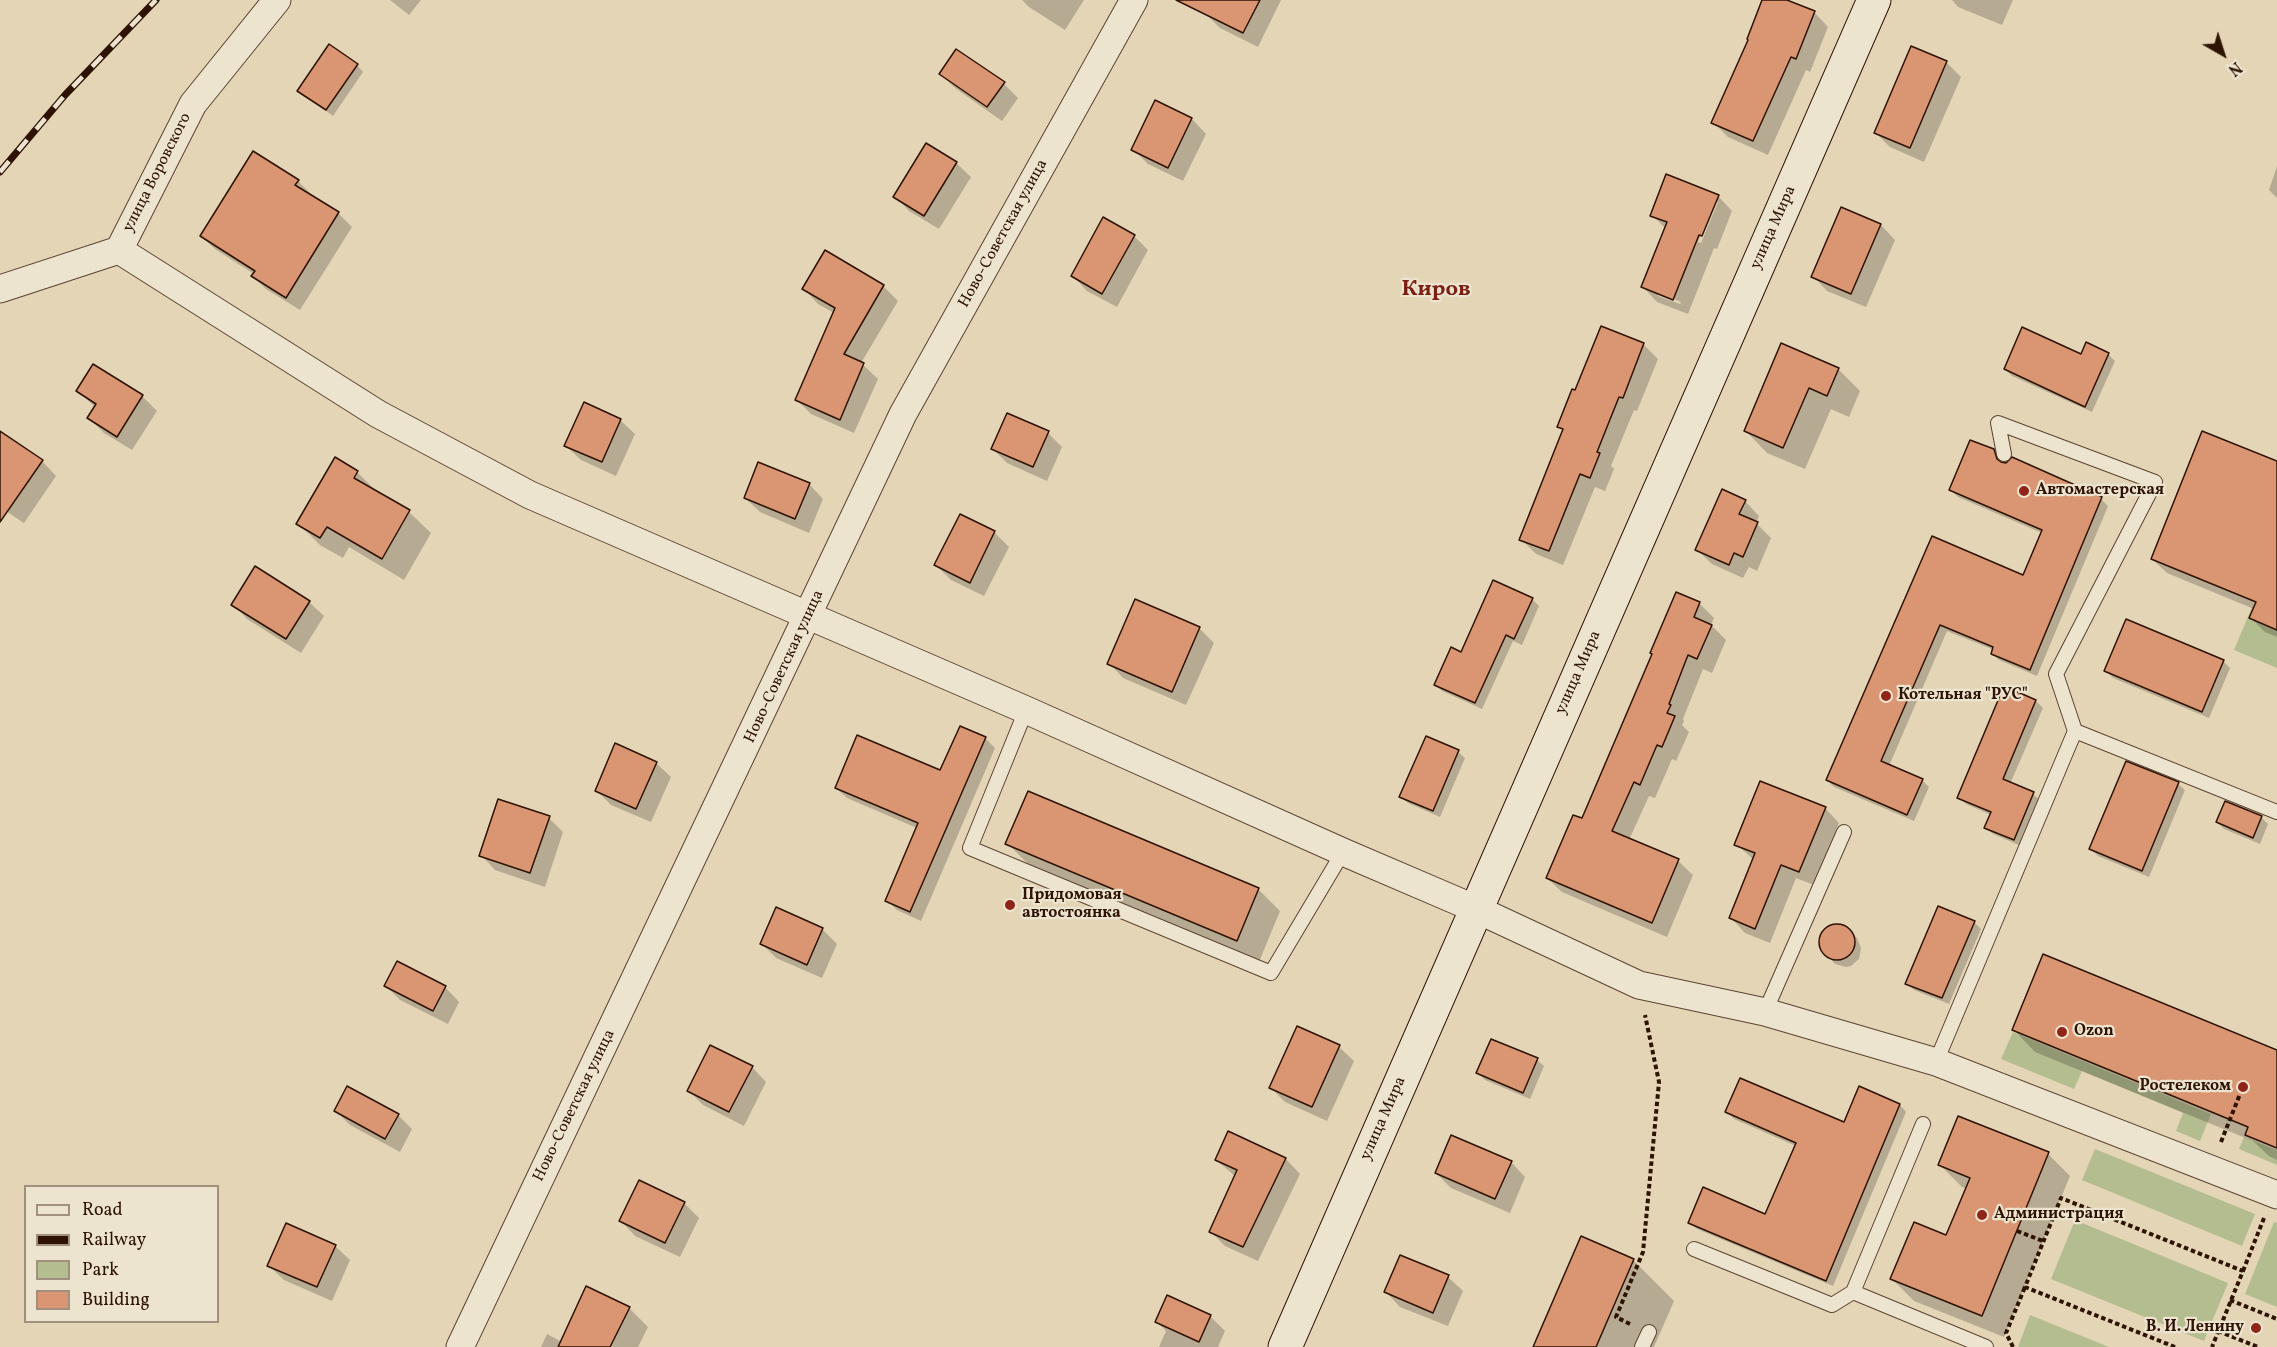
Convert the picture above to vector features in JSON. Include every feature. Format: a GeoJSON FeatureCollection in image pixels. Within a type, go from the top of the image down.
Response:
{"type":"FeatureCollection","features":[{"type":"Feature","properties":{"kind":"street","name":"улица Воровского"},"geometry":{"type":"LineString","coordinates":[[0,289],[120,250],[193,104],[277,0]]}},
{"type":"Feature","properties":{"kind":"street","name":"Ново-Советская улица"},"geometry":{"type":"LineString","coordinates":[[460,1347],[810,615],[903,414],[1134,0]]}},
{"type":"Feature","properties":{"kind":"street","name":"улица Мира"},"geometry":{"type":"LineString","coordinates":[[1285,1347],[1874,0]]}},
{"type":"Feature","properties":{"kind":"street"},"geometry":{"type":"LineString","coordinates":[[120,250],[378,414],[530,495],[1026,710],[1476,909],[1639,985],[1765,1012],[1936,1062],[2275,1195]]}},
{"type":"Feature","properties":{"kind":"lane"},"geometry":{"type":"LineString","coordinates":[[1936,1062],[2075,731],[2056,674],[2155,482],[1998,423],[2004,454]]}},
{"type":"Feature","properties":{"kind":"lane"},"geometry":{"type":"LineString","coordinates":[[1026,710],[970,848],[1271,973],[1343,852]]}},
{"type":"Feature","properties":{"kind":"lane"},"geometry":{"type":"LineString","coordinates":[[2075,731],[2277,812]]}},
{"type":"Feature","properties":{"kind":"lane"},"geometry":{"type":"LineString","coordinates":[[1765,1012],[1844,832]]}},
{"type":"Feature","properties":{"kind":"lane"},"geometry":{"type":"LineString","coordinates":[[1694,1249],[1832,1305],[1853,1292],[1923,1124]]}},
{"type":"Feature","properties":{"kind":"lane"},"geometry":{"type":"LineString","coordinates":[[1853,1292],[1986,1347]]}},
{"type":"Feature","properties":{"kind":"lane"},"geometry":{"type":"LineString","coordinates":[[1642,1347],[1648,1332]]}},
{"type":"Feature","properties":{"kind":"path"},"geometry":{"type":"LineString","coordinates":[[1639,985],[1659,1082],[1643,1252],[1616,1317],[1648,1332]]}},
{"type":"Feature","properties":{"kind":"path"},"geometry":{"type":"LineString","coordinates":[[2219,1147],[2240,1094]]}},
{"type":"Feature","properties":{"kind":"path"},"geometry":{"type":"LineString","coordinates":[[2212,1347],[2275,1195]]}},
{"type":"Feature","properties":{"kind":"path"},"geometry":{"type":"LineString","coordinates":[[2013,1347],[2006,1333],[2061,1198],[2243,1271]]}},
{"type":"Feature","properties":{"kind":"path"},"geometry":{"type":"LineString","coordinates":[[2017,1231],[2043,1242]]}},
{"type":"Feature","properties":{"kind":"path"},"geometry":{"type":"LineString","coordinates":[[2025,1287],[2175,1347]]}},
{"type":"Feature","properties":{"kind":"path"},"geometry":{"type":"LineString","coordinates":[[2230,1300],[2277,1319]]}},
{"type":"Feature","properties":{"kind":"path"},"geometry":{"type":"LineString","coordinates":[[2218,1331],[2258,1347]]}},
{"type":"Feature","properties":{"kind":"green space"},"geometry":{"type":"Polygon","coordinates":[[[2252,607],[2277,617],[2277,668],[2234,650],[2252,607]]]}},
{"type":"Feature","properties":{"kind":"green space"},"geometry":{"type":"Polygon","coordinates":[[[2013,1032],[2211,1114],[2200,1141],[2176,1131],[2183,1113],[2082,1071],[2074,1089],[2001,1059],[2013,1032]]]}},
{"type":"Feature","properties":{"kind":"green space"},"geometry":{"type":"Polygon","coordinates":[[[2244,1137],[2277,1150],[2277,1165],[2239,1149],[2244,1137]]]}},
{"type":"Feature","properties":{"kind":"green space"},"geometry":{"type":"Polygon","coordinates":[[[2095,1149],[2255,1214],[2242,1246],[2082,1180],[2095,1149]]]}},
{"type":"Feature","properties":{"kind":"green space"},"geometry":{"type":"Polygon","coordinates":[[[2075,1220],[2228,1283],[2204,1341],[2051,1279],[2075,1220]]]}},
{"type":"Feature","properties":{"kind":"green space"},"geometry":{"type":"Polygon","coordinates":[[[2274,1222],[2277,1223],[2277,1307],[2245,1294],[2274,1222]]]}},
{"type":"Feature","properties":{"kind":"green space"},"geometry":{"type":"Polygon","coordinates":[[[2030,1315],[2109,1347],[2018,1347],[2030,1315]]]}},
{"type":"Feature","properties":{"kind":"building"},"geometry":{"type":"Polygon","coordinates":[[[1176,0],[1260,0],[1243,33],[1176,0]]]}},
{"type":"Feature","properties":{"kind":"building"},"geometry":{"type":"Polygon","coordinates":[[[1762,0],[1787,0],[1815,11],[1796,59],[1791,57],[1753,141],[1711,123],[1748,40],[1762,0]]]}},
{"type":"Feature","properties":{"kind":"building"},"geometry":{"type":"Polygon","coordinates":[[[329,44],[358,64],[326,110],[297,91],[329,44]]]}},
{"type":"Feature","properties":{"kind":"building"},"geometry":{"type":"Polygon","coordinates":[[[1911,46],[1947,61],[1910,148],[1874,133],[1911,46]]]}},
{"type":"Feature","properties":{"kind":"building"},"geometry":{"type":"Polygon","coordinates":[[[956,49],[1005,82],[987,107],[939,74],[956,49]]]}},
{"type":"Feature","properties":{"kind":"building"},"geometry":{"type":"Polygon","coordinates":[[[1155,100],[1192,118],[1168,168],[1131,150],[1155,100]]]}},
{"type":"Feature","properties":{"kind":"building"},"geometry":{"type":"Polygon","coordinates":[[[926,143],[957,162],[924,216],[893,197],[926,143]]]}},
{"type":"Feature","properties":{"kind":"building"},"geometry":{"type":"Polygon","coordinates":[[[253,151],[299,180],[295,185],[339,212],[286,298],[251,276],[255,271],[200,236],[253,151]]]}},
{"type":"Feature","properties":{"kind":"building"},"geometry":{"type":"Polygon","coordinates":[[[1666,174],[1719,195],[1702,236],[1699,235],[1673,300],[1641,287],[1667,222],[1650,216],[1666,174]]]}},
{"type":"Feature","properties":{"kind":"building"},"geometry":{"type":"Polygon","coordinates":[[[1841,207],[1881,224],[1851,294],[1811,277],[1841,207]]]}},
{"type":"Feature","properties":{"kind":"building"},"geometry":{"type":"Polygon","coordinates":[[[1103,217],[1135,235],[1102,294],[1071,276],[1103,217]]]}},
{"type":"Feature","properties":{"kind":"building"},"geometry":{"type":"Polygon","coordinates":[[[825,250],[884,285],[844,354],[864,363],[840,420],[795,400],[835,308],[802,289],[825,250]]]}},
{"type":"Feature","properties":{"kind":"building"},"geometry":{"type":"Polygon","coordinates":[[[1601,326],[1644,343],[1623,398],[1619,397],[1597,452],[1600,453],[1590,478],[1580,474],[1549,551],[1519,540],[1563,429],[1557,427],[1601,326]]]}},
{"type":"Feature","properties":{"kind":"building"},"geometry":{"type":"Polygon","coordinates":[[[2022,327],[2081,354],[2086,342],[2109,353],[2085,407],[2004,369],[2022,327]]]}},
{"type":"Feature","properties":{"kind":"building"},"geometry":{"type":"Polygon","coordinates":[[[1781,343],[1839,368],[1827,396],[1809,388],[1783,448],[1744,431],[1781,343]]]}},
{"type":"Feature","properties":{"kind":"building"},"geometry":{"type":"Polygon","coordinates":[[[93,364],[143,395],[117,437],[87,418],[96,404],[76,391],[93,364]]]}},
{"type":"Feature","properties":{"kind":"building"},"geometry":{"type":"Polygon","coordinates":[[[584,402],[621,419],[602,462],[564,446],[584,402]]]}},
{"type":"Feature","properties":{"kind":"building"},"geometry":{"type":"Polygon","coordinates":[[[1007,413],[1049,431],[1033,467],[991,449],[1007,413]]]}},
{"type":"Feature","properties":{"kind":"building"},"geometry":{"type":"Polygon","coordinates":[[[0,431],[43,460],[0,522],[0,431]]]}},
{"type":"Feature","properties":{"kind":"building"},"geometry":{"type":"Polygon","coordinates":[[[2202,431],[2277,461],[2277,630],[2249,618],[2256,602],[2151,559],[2202,431]]]}},
{"type":"Feature","properties":{"kind":"building"},"geometry":{"type":"Polygon","coordinates":[[[1970,440],[1994,449],[1997,459],[2001,462],[2006,463],[2012,457],[2102,497],[2030,670],[1991,654],[1993,647],[1940,625],[1881,761],[1923,779],[1907,815],[1826,780],[1932,536],[2023,575],[2042,530],[1949,490],[1970,440]]]}},
{"type":"Feature","properties":{"kind":"building"},"geometry":{"type":"Polygon","coordinates":[[[335,457],[358,471],[354,478],[410,510],[382,559],[327,527],[320,538],[296,524],[335,457]]]}},
{"type":"Feature","properties":{"kind":"building"},"geometry":{"type":"Polygon","coordinates":[[[758,462],[810,483],[795,519],[744,498],[758,462]]]}},
{"type":"Feature","properties":{"kind":"building"},"geometry":{"type":"Polygon","coordinates":[[[1722,489],[1746,500],[1739,514],[1758,522],[1743,557],[1734,553],[1729,565],[1695,550],[1722,489]]]}},
{"type":"Feature","properties":{"kind":"building"},"geometry":{"type":"Polygon","coordinates":[[[960,514],[995,531],[970,583],[934,565],[960,514]]]}},
{"type":"Feature","properties":{"kind":"building"},"geometry":{"type":"Polygon","coordinates":[[[255,566],[310,601],[286,639],[231,605],[255,566]]]}},
{"type":"Feature","properties":{"kind":"building"},"geometry":{"type":"Polygon","coordinates":[[[1493,580],[1533,598],[1514,639],[1506,635],[1475,703],[1434,685],[1451,647],[1461,652],[1493,580]]]}},
{"type":"Feature","properties":{"kind":"building"},"geometry":{"type":"Polygon","coordinates":[[[1676,592],[1700,602],[1694,617],[1712,625],[1697,659],[1688,655],[1669,704],[1671,705],[1667,713],[1675,716],[1662,747],[1657,745],[1640,785],[1634,782],[1612,831],[1679,859],[1652,923],[1546,878],[1573,815],[1582,818],[1676,592]]]}},
{"type":"Feature","properties":{"kind":"building"},"geometry":{"type":"Polygon","coordinates":[[[1135,599],[1200,627],[1172,692],[1107,664],[1135,599]]]}},
{"type":"Feature","properties":{"kind":"building"},"geometry":{"type":"Polygon","coordinates":[[[2126,619],[2224,660],[2202,712],[2104,671],[2126,619]]]}},
{"type":"Feature","properties":{"kind":"building"},"geometry":{"type":"Polygon","coordinates":[[[2004,686],[2036,700],[2003,779],[2034,792],[2014,840],[1984,828],[1991,812],[1957,798],[2004,686]]]}},
{"type":"Feature","properties":{"kind":"building"},"geometry":{"type":"Polygon","coordinates":[[[960,726],[986,737],[910,912],[885,901],[918,823],[835,788],[857,735],[940,770],[960,726]]]}},
{"type":"Feature","properties":{"kind":"building"},"geometry":{"type":"Polygon","coordinates":[[[1426,736],[1459,750],[1433,811],[1399,797],[1426,736]]]}},
{"type":"Feature","properties":{"kind":"building"},"geometry":{"type":"Polygon","coordinates":[[[615,743],[657,762],[636,809],[595,791],[615,743]]]}},
{"type":"Feature","properties":{"kind":"building"},"geometry":{"type":"Polygon","coordinates":[[[2126,761],[2179,782],[2142,871],[2089,849],[2126,761]]]}},
{"type":"Feature","properties":{"kind":"building"},"geometry":{"type":"Polygon","coordinates":[[[1760,781],[1826,807],[1799,872],[1781,865],[1755,929],[1729,918],[1755,853],[1734,845],[1760,781]]]}},
{"type":"Feature","properties":{"kind":"building"},"geometry":{"type":"Polygon","coordinates":[[[1028,791],[1259,888],[1237,941],[1005,844],[1028,791]]]}},
{"type":"Feature","properties":{"kind":"building"},"geometry":{"type":"Polygon","coordinates":[[[498,799],[550,816],[530,873],[479,856],[498,799]]]}},
{"type":"Feature","properties":{"kind":"building"},"geometry":{"type":"Polygon","coordinates":[[[2225,801],[2262,816],[2253,838],[2216,822],[2225,801]]]}},
{"type":"Feature","properties":{"kind":"building"},"geometry":{"type":"Polygon","coordinates":[[[1938,906],[1975,921],[1942,998],[1905,984],[1938,906]]]}},
{"type":"Feature","properties":{"kind":"building"},"geometry":{"type":"Polygon","coordinates":[[[776,907],[823,928],[807,965],[760,944],[776,907]]]}},
{"type":"Feature","properties":{"kind":"building"},"geometry":{"type":"Polygon","coordinates":[[[1837,924],[1850,929],[1855,942],[1850,955],[1837,960],[1824,955],[1819,942],[1824,929],[1837,924]]]}},
{"type":"Feature","properties":{"kind":"building"},"geometry":{"type":"Polygon","coordinates":[[[2043,954],[2277,1050],[2277,1148],[2245,1135],[2248,1127],[2012,1030],[2043,954]]]}},
{"type":"Feature","properties":{"kind":"building"},"geometry":{"type":"Polygon","coordinates":[[[397,961],[446,986],[433,1011],[384,986],[397,961]]]}},
{"type":"Feature","properties":{"kind":"building"},"geometry":{"type":"Polygon","coordinates":[[[1297,1026],[1340,1045],[1312,1107],[1269,1088],[1297,1026]]]}},
{"type":"Feature","properties":{"kind":"building"},"geometry":{"type":"Polygon","coordinates":[[[1491,1039],[1538,1058],[1523,1093],[1476,1073],[1491,1039]]]}},
{"type":"Feature","properties":{"kind":"building"},"geometry":{"type":"Polygon","coordinates":[[[710,1045],[753,1066],[729,1112],[687,1091],[710,1045]]]}},
{"type":"Feature","properties":{"kind":"building"},"geometry":{"type":"Polygon","coordinates":[[[1740,1078],[1844,1122],[1859,1086],[1900,1104],[1826,1281],[1688,1223],[1703,1187],[1765,1214],[1796,1143],[1725,1112],[1740,1078]]]}},
{"type":"Feature","properties":{"kind":"building"},"geometry":{"type":"Polygon","coordinates":[[[347,1086],[399,1114],[385,1139],[334,1111],[347,1086]]]}},
{"type":"Feature","properties":{"kind":"building"},"geometry":{"type":"Polygon","coordinates":[[[1958,1116],[2049,1152],[1982,1316],[1890,1279],[1914,1222],[1946,1235],[1970,1178],[1938,1165],[1958,1116]]]}},
{"type":"Feature","properties":{"kind":"building"},"geometry":{"type":"Polygon","coordinates":[[[1228,1131],[1286,1158],[1243,1247],[1209,1232],[1237,1170],[1215,1160],[1228,1131]]]}},
{"type":"Feature","properties":{"kind":"building"},"geometry":{"type":"Polygon","coordinates":[[[1451,1135],[1512,1161],[1495,1199],[1435,1173],[1451,1135]]]}},
{"type":"Feature","properties":{"kind":"building"},"geometry":{"type":"Polygon","coordinates":[[[639,1180],[685,1202],[665,1243],[619,1221],[639,1180]]]}},
{"type":"Feature","properties":{"kind":"building"},"geometry":{"type":"Polygon","coordinates":[[[286,1223],[336,1245],[317,1287],[267,1266],[286,1223]]]}},
{"type":"Feature","properties":{"kind":"building"},"geometry":{"type":"Polygon","coordinates":[[[1581,1236],[1634,1259],[1596,1347],[1533,1347],[1581,1236]]]}},
{"type":"Feature","properties":{"kind":"building"},"geometry":{"type":"Polygon","coordinates":[[[1400,1255],[1449,1275],[1433,1313],[1384,1292],[1400,1255]]]}},
{"type":"Feature","properties":{"kind":"building"},"geometry":{"type":"Polygon","coordinates":[[[586,1286],[630,1307],[610,1347],[558,1347],[586,1286]]]}},
{"type":"Feature","properties":{"kind":"building"},"geometry":{"type":"Polygon","coordinates":[[[1167,1295],[1211,1315],[1199,1342],[1155,1322],[1167,1295]]]}},
{"type":"Feature","properties":{"kind":"railway"},"geometry":{"type":"LineString","coordinates":[[0,172],[65,95],[156,0]]}},
{"type":"Feature","properties":{"kind":"place","name":"Автомастерская"},"geometry":{"type":"Point","coordinates":[2024,491]}},
{"type":"Feature","properties":{"kind":"place","name":"Котельная \"РУС\""},"geometry":{"type":"Point","coordinates":[1886,696]}},
{"type":"Feature","properties":{"kind":"place","name":"Придомовая автостоянка"},"geometry":{"type":"Point","coordinates":[1010,905]}},
{"type":"Feature","properties":{"kind":"place","name":"Ozon"},"geometry":{"type":"Point","coordinates":[2062,1032]}},
{"type":"Feature","properties":{"kind":"place","name":"Ростелеком"},"geometry":{"type":"Point","coordinates":[2243,1087]}},
{"type":"Feature","properties":{"kind":"place","name":"Администрация"},"geometry":{"type":"Point","coordinates":[1982,1215]}},
{"type":"Feature","properties":{"kind":"place","name":"В. И. Ленину"},"geometry":{"type":"Point","coordinates":[2256,1328]}},
{"type":"Feature","properties":{"kind":"district","name":"Киров"},"geometry":{"type":"Point","coordinates":[1436,291]}}]}
